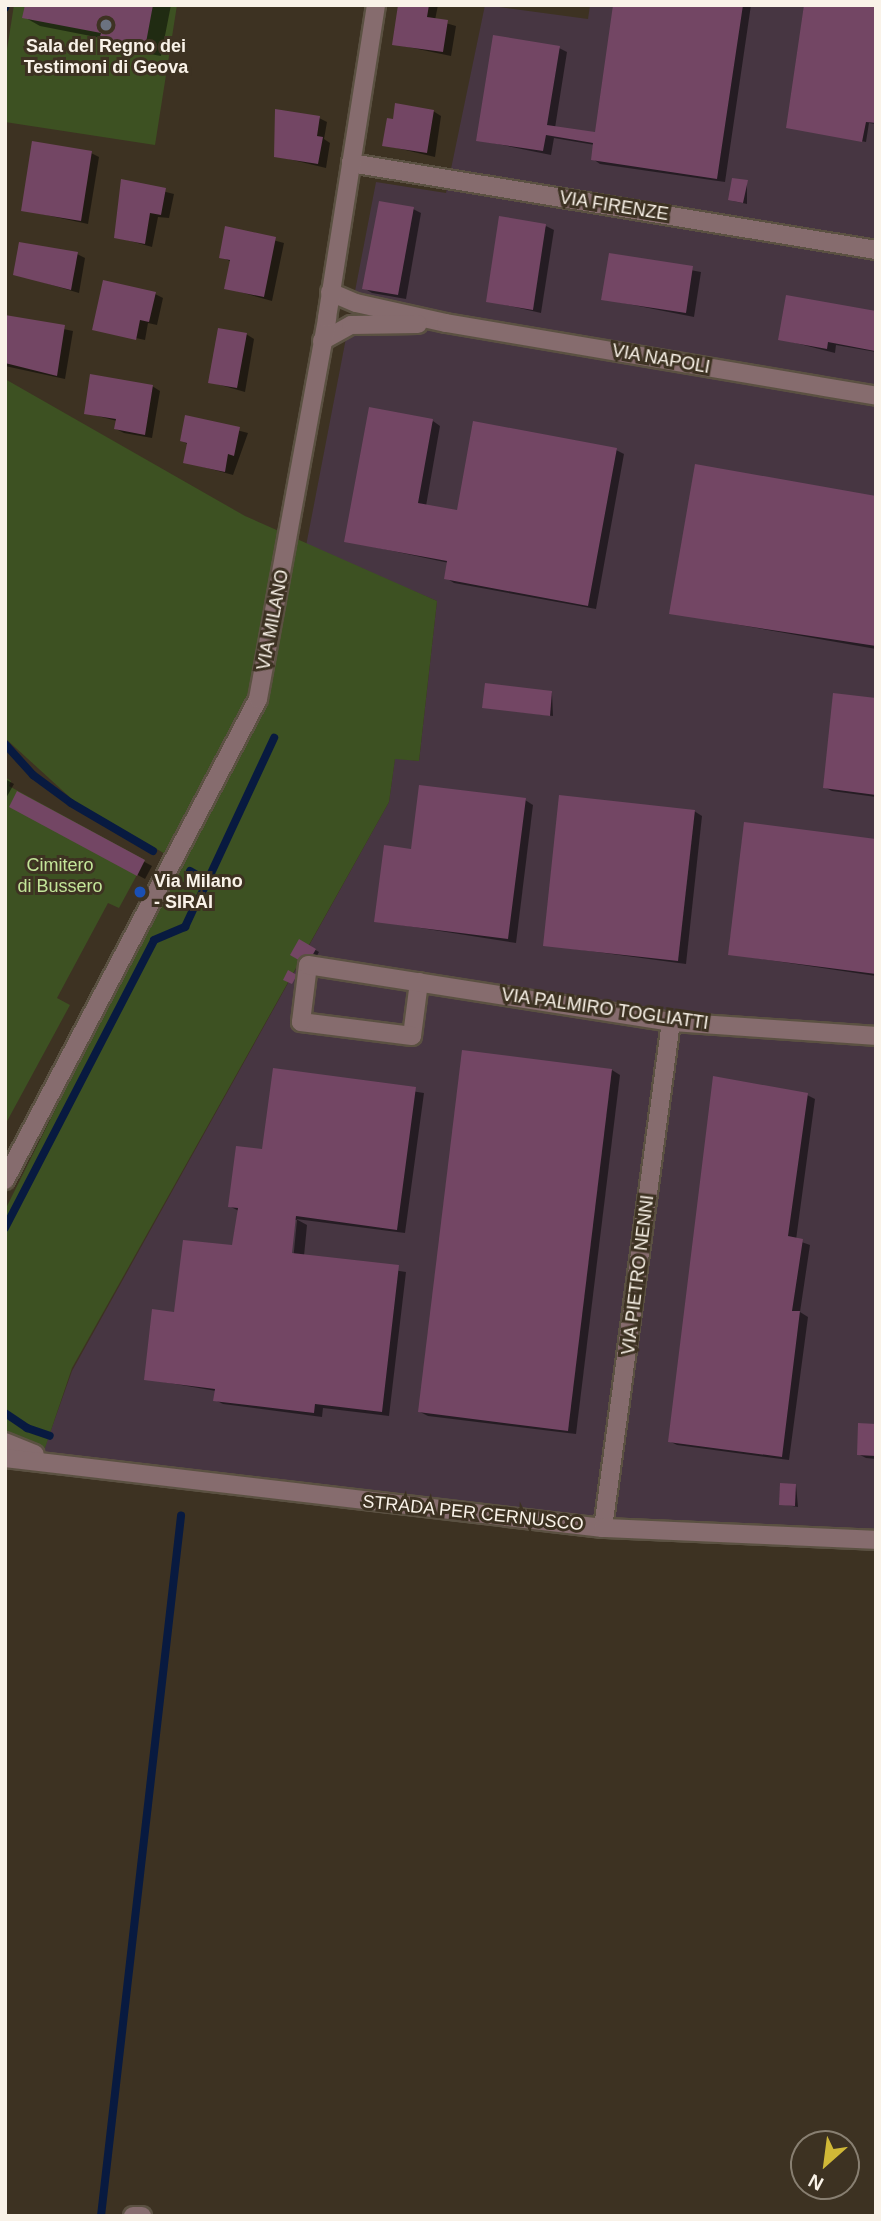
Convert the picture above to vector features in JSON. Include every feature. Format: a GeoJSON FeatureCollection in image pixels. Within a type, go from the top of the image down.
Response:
{"type":"FeatureCollection","features":[{"type":"Feature","properties":{"kind":"street","name":"VIA MILANO"},"geometry":{"type":"LineString","coordinates":[[5,1180],[257,702],[323,341],[376,5]]}},
{"type":"Feature","properties":{"kind":"street","name":"VIA FIRENZE"},"geometry":{"type":"LineString","coordinates":[[351,163],[876,250]]}},
{"type":"Feature","properties":{"kind":"street","name":"VIA NAPOLI"},"geometry":{"type":"LineString","coordinates":[[330,292],[356,303],[446,323],[876,396]]}},
{"type":"Feature","properties":{"kind":"street","name":"VIA NAPOLI"},"geometry":{"type":"LineString","coordinates":[[323,341],[351,326],[446,323]]}},
{"type":"Feature","properties":{"kind":"street","name":"VIA PALMIRO TOGLIATTI"},"geometry":{"type":"LineString","coordinates":[[419,982],[412,1036],[301,1022],[308,965],[419,982],[671,1022],[876,1036]]}},
{"type":"Feature","properties":{"kind":"street","name":"VIA PIETRO NENNI"},"geometry":{"type":"LineString","coordinates":[[603,1528],[671,1022]]}},
{"type":"Feature","properties":{"kind":"street","name":"STRADA PER CERNUSCO"},"geometry":{"type":"LineString","coordinates":[[5,1442],[72,1466]]}},
{"type":"Feature","properties":{"kind":"street","name":"STRADA PER CERNUSCO"},"geometry":{"type":"LineString","coordinates":[[5,1458],[603,1528],[876,1540]]}},
{"type":"Feature","properties":{"kind":"street"},"geometry":{"type":"LineString","coordinates":[[133,2216],[142,2216]]}},
{"type":"Feature","properties":{"kind":"shaded area"},"geometry":{"type":"Polygon","coordinates":[[[485,5],[588,19],[590,5],[876,5],[876,1540],[598,1528],[41,1458],[72,1371],[389,802],[395,758],[419,761],[437,601],[306,546],[376,182],[446,193],[485,5]]]}},
{"type":"Feature","properties":{"kind":"green space"},"geometry":{"type":"Polygon","coordinates":[[[14,5],[177,5],[155,145],[5,122],[5,62],[14,5]]]}},
{"type":"Feature","properties":{"kind":"green space"},"geometry":{"type":"Polygon","coordinates":[[[5,379],[245,516],[437,601],[419,761],[395,759],[389,802],[72,1368],[44,1451],[5,1432],[5,1210],[179,862],[74,801],[5,738],[5,379]]]}},
{"type":"Feature","properties":{"kind":"green space","name":"Cimitero di Bussero"},"geometry":{"type":"Polygon","coordinates":[[[5,777],[11,781],[9,786],[145,860],[119,908],[108,903],[57,998],[70,1005],[5,1125],[5,777]]]}},
{"type":"Feature","properties":{"kind":"building","name":"Sala del Regno dei Testimoni di Geova"},"geometry":{"type":"Polygon","coordinates":[[[25,5],[153,5],[145,48],[99,40],[101,33],[22,18],[25,5]]]}},
{"type":"Feature","properties":{"kind":"building"},"geometry":{"type":"Polygon","coordinates":[[[398,5],[429,5],[427,17],[448,20],[443,52],[392,45],[398,5]]]}},
{"type":"Feature","properties":{"kind":"building"},"geometry":{"type":"Polygon","coordinates":[[[613,5],[743,5],[717,179],[591,160],[593,143],[546,135],[543,151],[476,141],[493,35],[560,46],[547,125],[595,132],[613,5]]]}},
{"type":"Feature","properties":{"kind":"building"},"geometry":{"type":"Polygon","coordinates":[[[804,5],[876,5],[876,123],[866,122],[862,142],[786,128],[804,5]]]}},
{"type":"Feature","properties":{"kind":"building"},"geometry":{"type":"Polygon","coordinates":[[[395,103],[434,110],[427,153],[382,146],[387,118],[393,119],[395,103]]]}},
{"type":"Feature","properties":{"kind":"building"},"geometry":{"type":"Polygon","coordinates":[[[275,109],[320,116],[317,136],[323,137],[318,164],[274,157],[275,109]]]}},
{"type":"Feature","properties":{"kind":"building"},"geometry":{"type":"Polygon","coordinates":[[[32,141],[92,151],[81,221],[21,211],[32,141]]]}},
{"type":"Feature","properties":{"kind":"building"},"geometry":{"type":"Polygon","coordinates":[[[732,178],[748,180],[743,203],[728,200],[732,178]]]}},
{"type":"Feature","properties":{"kind":"building"},"geometry":{"type":"Polygon","coordinates":[[[121,179],[166,188],[161,215],[150,213],[145,244],[114,238],[121,179]]]}},
{"type":"Feature","properties":{"kind":"building"},"geometry":{"type":"Polygon","coordinates":[[[379,201],[414,207],[398,295],[362,289],[379,201]]]}},
{"type":"Feature","properties":{"kind":"building"},"geometry":{"type":"Polygon","coordinates":[[[499,216],[546,224],[533,310],[486,302],[499,216]]]}},
{"type":"Feature","properties":{"kind":"building"},"geometry":{"type":"Polygon","coordinates":[[[225,226],[276,237],[264,297],[224,289],[230,260],[219,258],[225,226]]]}},
{"type":"Feature","properties":{"kind":"building"},"geometry":{"type":"Polygon","coordinates":[[[19,242],[78,252],[71,290],[13,275],[19,242]]]}},
{"type":"Feature","properties":{"kind":"building"},"geometry":{"type":"Polygon","coordinates":[[[609,253],[693,266],[686,313],[601,300],[609,253]]]}},
{"type":"Feature","properties":{"kind":"building"},"geometry":{"type":"Polygon","coordinates":[[[103,280],[156,292],[149,322],[140,320],[136,340],[92,330],[103,280]]]}},
{"type":"Feature","properties":{"kind":"building"},"geometry":{"type":"Polygon","coordinates":[[[786,295],[876,311],[875,351],[828,342],[827,349],[778,340],[786,295]]]}},
{"type":"Feature","properties":{"kind":"building"},"geometry":{"type":"Polygon","coordinates":[[[5,315],[65,325],[57,376],[5,363],[5,315]]]}},
{"type":"Feature","properties":{"kind":"building"},"geometry":{"type":"Polygon","coordinates":[[[218,328],[247,333],[237,388],[208,383],[218,328]]]}},
{"type":"Feature","properties":{"kind":"building"},"geometry":{"type":"Polygon","coordinates":[[[90,374],[153,385],[145,435],[114,429],[116,419],[84,414],[90,374]]]}},
{"type":"Feature","properties":{"kind":"building"},"geometry":{"type":"Polygon","coordinates":[[[369,407],[433,419],[418,503],[457,510],[473,421],[617,448],[588,606],[444,579],[447,561],[344,542],[369,407]]]}},
{"type":"Feature","properties":{"kind":"building"},"geometry":{"type":"Polygon","coordinates":[[[185,415],[240,427],[234,456],[228,454],[225,472],[183,463],[187,443],[180,441],[185,415]]]}},
{"type":"Feature","properties":{"kind":"building"},"geometry":{"type":"Polygon","coordinates":[[[695,464],[876,496],[876,646],[669,614],[695,464]]]}},
{"type":"Feature","properties":{"kind":"building"},"geometry":{"type":"Polygon","coordinates":[[[485,683],[552,691],[550,716],[482,708],[485,683]]]}},
{"type":"Feature","properties":{"kind":"building"},"geometry":{"type":"Polygon","coordinates":[[[833,693],[876,698],[876,795],[823,788],[833,693]]]}},
{"type":"Feature","properties":{"kind":"building"},"geometry":{"type":"Polygon","coordinates":[[[419,785],[526,798],[508,939],[374,922],[384,845],[411,849],[419,785]]]}},
{"type":"Feature","properties":{"kind":"building"},"geometry":{"type":"Polygon","coordinates":[[[17,791],[145,860],[137,876],[9,807],[17,791]]]}},
{"type":"Feature","properties":{"kind":"building"},"geometry":{"type":"Polygon","coordinates":[[[559,795],[695,810],[678,961],[543,946],[559,795]]]}},
{"type":"Feature","properties":{"kind":"building"},"geometry":{"type":"Polygon","coordinates":[[[744,822],[876,839],[876,974],[728,955],[744,822]]]}},
{"type":"Feature","properties":{"kind":"building"},"geometry":{"type":"Polygon","coordinates":[[[299,939],[316,949],[307,965],[290,955],[299,939]]]}},
{"type":"Feature","properties":{"kind":"building"},"geometry":{"type":"Polygon","coordinates":[[[288,970],[297,975],[292,984],[283,980],[288,970]]]}},
{"type":"Feature","properties":{"kind":"building"},"geometry":{"type":"Polygon","coordinates":[[[462,1050],[612,1069],[568,1431],[418,1412],[462,1050]]]}},
{"type":"Feature","properties":{"kind":"building"},"geometry":{"type":"Polygon","coordinates":[[[273,1068],[416,1087],[397,1230],[296,1216],[292,1253],[399,1265],[382,1412],[315,1404],[314,1413],[213,1401],[215,1389],[144,1380],[152,1309],[174,1312],[183,1240],[232,1245],[238,1208],[228,1207],[236,1146],[262,1149],[273,1068]]]}},
{"type":"Feature","properties":{"kind":"building"},"geometry":{"type":"Polygon","coordinates":[[[713,1076],[808,1093],[788,1236],[803,1239],[792,1311],[800,1311],[782,1457],[668,1442],[713,1076]]]}},
{"type":"Feature","properties":{"kind":"building"},"geometry":{"type":"Polygon","coordinates":[[[858,1423],[876,1424],[876,1456],[857,1455],[858,1423]]]}},
{"type":"Feature","properties":{"kind":"building"},"geometry":{"type":"Polygon","coordinates":[[[780,1483],[796,1484],[795,1506],[779,1505],[780,1483]]]}},
{"type":"Feature","properties":{"kind":"waterway"},"geometry":{"type":"LineString","coordinates":[[199,899],[274,738]]}},
{"type":"Feature","properties":{"kind":"waterway"},"geometry":{"type":"LineString","coordinates":[[5,744],[33,775],[71,803],[153,851]]}},
{"type":"Feature","properties":{"kind":"waterway"},"geometry":{"type":"LineString","coordinates":[[190,871],[207,881]]}},
{"type":"Feature","properties":{"kind":"waterway"},"geometry":{"type":"LineString","coordinates":[[5,1228],[154,940],[185,927],[193,910]]}},
{"type":"Feature","properties":{"kind":"waterway"},"geometry":{"type":"LineString","coordinates":[[5,1413],[27,1428],[50,1436]]}},
{"type":"Feature","properties":{"kind":"waterway"},"geometry":{"type":"LineString","coordinates":[[101,2216],[181,1516]]}},
{"type":"Feature","properties":{"kind":"place","name":"Sala del Regno dei Testimoni di Geova"},"geometry":{"type":"Point","coordinates":[106,25]}},
{"type":"Feature","properties":{"kind":"place","name":"Via Milano - SIRAI"},"geometry":{"type":"Point","coordinates":[140,892]}}]}
